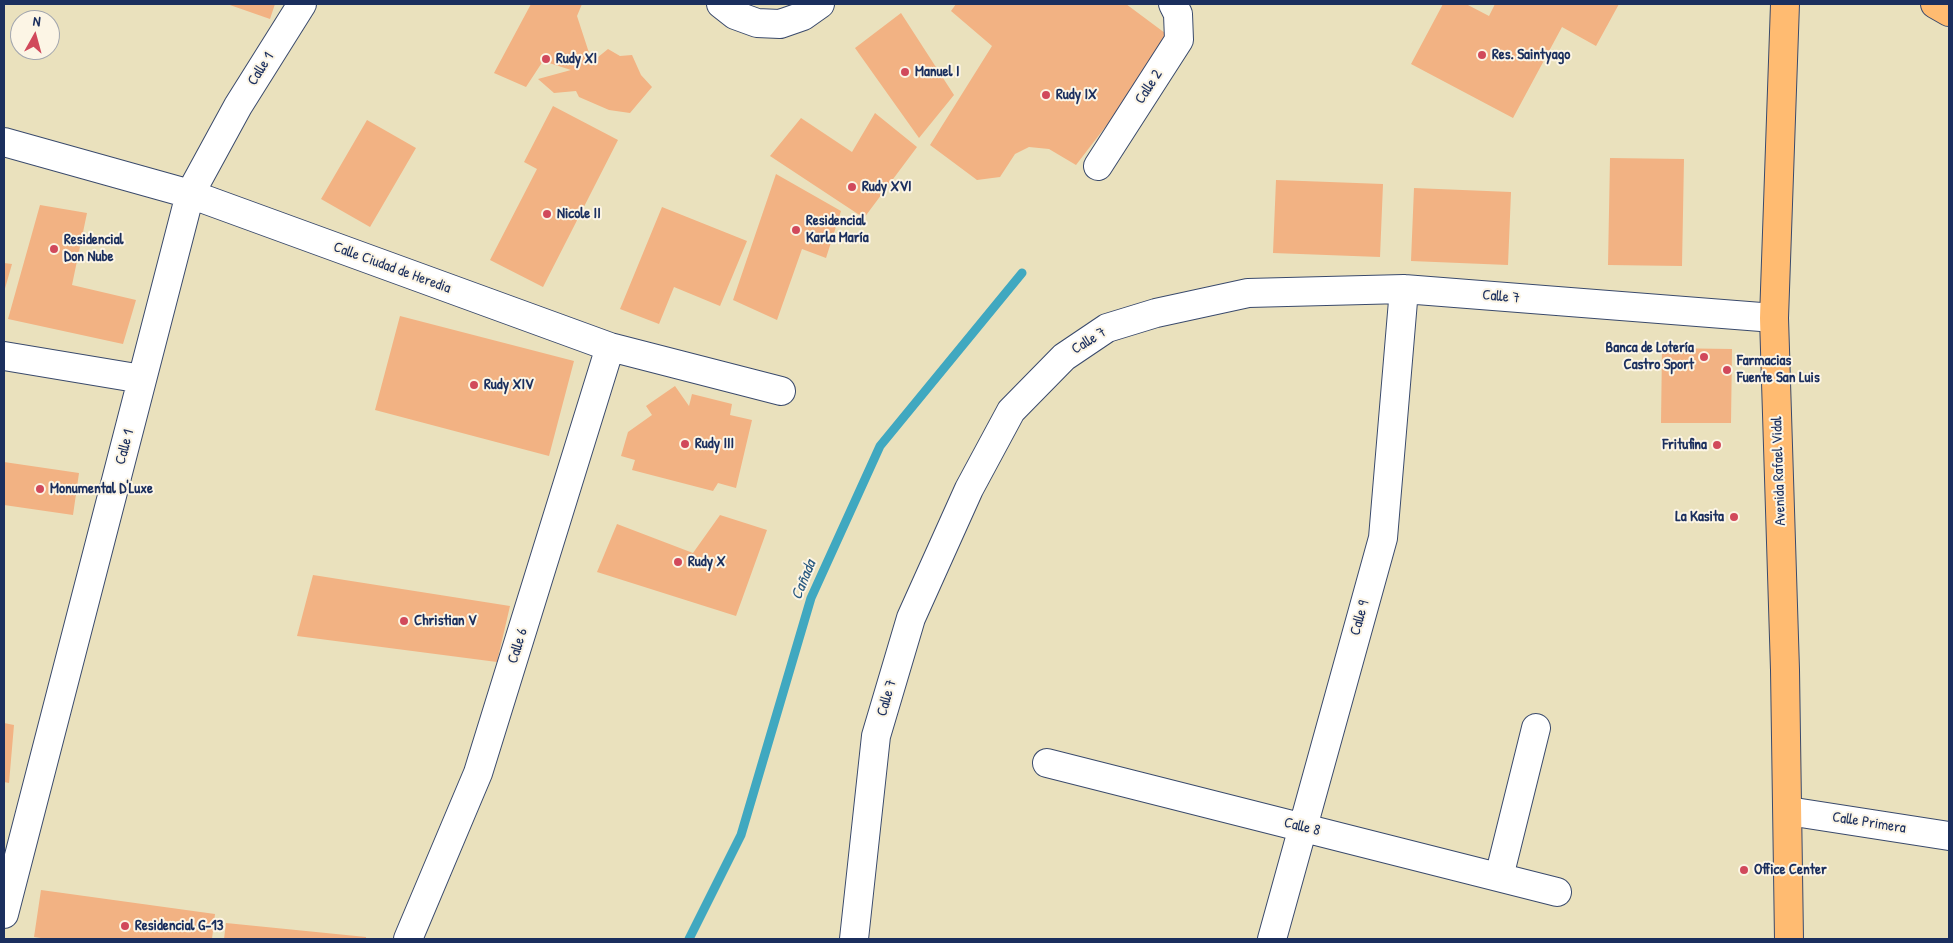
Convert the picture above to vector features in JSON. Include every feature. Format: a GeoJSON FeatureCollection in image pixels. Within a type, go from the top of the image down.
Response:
{"type":"FeatureCollection","features":[{"type":"Feature","properties":{"kind":"main road","name":"Avenida Rafael Vidal"},"geometry":{"type":"LineString","coordinates":[[1785,4],[1774,318],[1788,811],[1789,939]]}},
{"type":"Feature","properties":{"kind":"main road"},"geometry":{"type":"LineString","coordinates":[[1935,4],[1949,12]]}},
{"type":"Feature","properties":{"kind":"street","name":"Calle 1"},"geometry":{"type":"LineString","coordinates":[[5,900],[190,194],[238,106],[302,4]]}},
{"type":"Feature","properties":{"kind":"street"},"geometry":{"type":"LineString","coordinates":[[721,4],[735,15],[757,23],[780,24],[803,16],[820,4]]}},
{"type":"Feature","properties":{"kind":"street","name":"Calle 2"},"geometry":{"type":"LineString","coordinates":[[1098,166],[1180,40],[1178,14],[1173,4]]}},
{"type":"Feature","properties":{"kind":"street","name":"Calle Ciudad de Heredia"},"geometry":{"type":"LineString","coordinates":[[4,142],[190,194],[610,347],[781,391]]}},
{"type":"Feature","properties":{"kind":"street","name":"Calle 7"},"geometry":{"type":"LineString","coordinates":[[854,939],[876,736],[908,627],[969,489],[1011,411],[1064,357],[1107,328],[1148,316],[1248,293],[1404,289],[1774,318]]}},
{"type":"Feature","properties":{"kind":"street","name":"Calle 9"},"geometry":{"type":"LineString","coordinates":[[1272,939],[1383,538],[1404,289]]}},
{"type":"Feature","properties":{"kind":"street","name":"Calle 6"},"geometry":{"type":"LineString","coordinates":[[408,939],[478,773],[610,347]]}},
{"type":"Feature","properties":{"kind":"street"},"geometry":{"type":"LineString","coordinates":[[4,356],[142,379]]}},
{"type":"Feature","properties":{"kind":"street"},"geometry":{"type":"LineString","coordinates":[[1499,877],[1536,728]]}},
{"type":"Feature","properties":{"kind":"street","name":"Calle 8"},"geometry":{"type":"LineString","coordinates":[[1047,763],[1557,892]]}},
{"type":"Feature","properties":{"kind":"street","name":"Calle Primera"},"geometry":{"type":"LineString","coordinates":[[1788,811],[1949,836]]}},
{"type":"Feature","properties":{"kind":"building"},"geometry":{"type":"Polygon","coordinates":[[[227,4],[275,4],[270,19],[227,4]]]}},
{"type":"Feature","properties":{"kind":"building","name":"Rudy XI"},"geometry":{"type":"Polygon","coordinates":[[[531,4],[582,4],[577,16],[592,62],[608,49],[620,56],[632,55],[641,75],[652,87],[630,113],[609,110],[579,97],[576,91],[554,93],[538,79],[571,70],[543,61],[526,87],[494,73],[531,4]]]}},
{"type":"Feature","properties":{"kind":"building","name":"Rudy IX"},"geometry":{"type":"Polygon","coordinates":[[[956,4],[1126,4],[1173,39],[1076,165],[1049,149],[1029,147],[1015,154],[1000,177],[977,180],[930,145],[992,46],[951,11],[956,4]]]}},
{"type":"Feature","properties":{"kind":"building","name":"Res. Saintyago"},"geometry":{"type":"Polygon","coordinates":[[[1443,4],[1466,4],[1489,16],[1495,4],[1619,4],[1596,46],[1562,27],[1513,118],[1411,64],[1443,4]]]}},
{"type":"Feature","properties":{"kind":"building","name":"Manuel I"},"geometry":{"type":"Polygon","coordinates":[[[901,13],[954,95],[919,138],[855,48],[901,13]]]}},
{"type":"Feature","properties":{"kind":"building","name":"Nicole II"},"geometry":{"type":"Polygon","coordinates":[[[553,106],[618,140],[543,287],[490,260],[537,169],[524,162],[553,106]]]}},
{"type":"Feature","properties":{"kind":"building","name":"Rudy XVI"},"geometry":{"type":"Polygon","coordinates":[[[875,113],[917,147],[864,218],[770,156],[801,118],[852,152],[875,113]]]}},
{"type":"Feature","properties":{"kind":"building"},"geometry":{"type":"Polygon","coordinates":[[[367,120],[416,148],[370,227],[321,199],[367,120]]]}},
{"type":"Feature","properties":{"kind":"building"},"geometry":{"type":"Polygon","coordinates":[[[1610,158],[1684,159],[1682,266],[1608,265],[1610,158]]]}},
{"type":"Feature","properties":{"kind":"building","name":"Residencial Karla María"},"geometry":{"type":"Polygon","coordinates":[[[776,174],[841,211],[826,258],[802,249],[777,320],[733,300],[776,174]]]}},
{"type":"Feature","properties":{"kind":"building"},"geometry":{"type":"Polygon","coordinates":[[[1276,180],[1383,184],[1380,257],[1273,253],[1276,180]]]}},
{"type":"Feature","properties":{"kind":"building"},"geometry":{"type":"Polygon","coordinates":[[[1414,188],[1511,192],[1508,265],[1411,261],[1414,188]]]}},
{"type":"Feature","properties":{"kind":"building","name":"Residencial Don Nube"},"geometry":{"type":"Polygon","coordinates":[[[40,205],[87,213],[72,285],[136,300],[123,344],[8,319],[40,205]]]}},
{"type":"Feature","properties":{"kind":"building"},"geometry":{"type":"Polygon","coordinates":[[[662,207],[747,241],[720,306],[674,287],[659,324],[620,309],[662,207]]]}},
{"type":"Feature","properties":{"kind":"building"},"geometry":{"type":"Polygon","coordinates":[[[4,263],[12,264],[4,292],[4,263]]]}},
{"type":"Feature","properties":{"kind":"building","name":"Rudy XIV"},"geometry":{"type":"Polygon","coordinates":[[[400,316],[574,361],[549,456],[375,410],[400,316]]]}},
{"type":"Feature","properties":{"kind":"building"},"geometry":{"type":"Polygon","coordinates":[[[1662,348],[1732,349],[1731,423],[1661,423],[1662,348]]]}},
{"type":"Feature","properties":{"kind":"building","name":"Rudy III"},"geometry":{"type":"Polygon","coordinates":[[[675,386],[689,406],[692,394],[732,404],[730,415],[752,420],[736,488],[718,483],[713,491],[632,470],[635,460],[621,456],[628,432],[652,415],[646,406],[675,386]]]}},
{"type":"Feature","properties":{"kind":"building","name":"Monumental D'Luxe"},"geometry":{"type":"Polygon","coordinates":[[[4,462],[79,473],[73,515],[4,505],[4,462]]]}},
{"type":"Feature","properties":{"kind":"building","name":"Rudy X"},"geometry":{"type":"Polygon","coordinates":[[[720,515],[767,530],[736,616],[597,572],[617,524],[693,553],[720,515]]]}},
{"type":"Feature","properties":{"kind":"building","name":"Christian V"},"geometry":{"type":"Polygon","coordinates":[[[313,575],[510,606],[497,662],[297,636],[313,575]]]}},
{"type":"Feature","properties":{"kind":"building"},"geometry":{"type":"Polygon","coordinates":[[[4,723],[14,725],[9,783],[4,782],[4,723]]]}},
{"type":"Feature","properties":{"kind":"building","name":"Residencial G-13"},"geometry":{"type":"Polygon","coordinates":[[[41,890],[215,914],[212,939],[48,939],[34,937],[41,890]]]}},
{"type":"Feature","properties":{"kind":"building"},"geometry":{"type":"Polygon","coordinates":[[[226,923],[366,937],[366,939],[224,939],[226,923]]]}},
{"type":"Feature","properties":{"kind":"waterway","name":"Cañada"},"geometry":{"type":"LineString","coordinates":[[689,939],[741,835],[811,598],[880,446],[1022,273]]}},
{"type":"Feature","properties":{"kind":"place","name":"Res. Saintyago"},"geometry":{"type":"Point","coordinates":[1482,55]}},
{"type":"Feature","properties":{"kind":"place","name":"Rudy XI"},"geometry":{"type":"Point","coordinates":[546,59]}},
{"type":"Feature","properties":{"kind":"place","name":"Manuel I"},"geometry":{"type":"Point","coordinates":[905,72]}},
{"type":"Feature","properties":{"kind":"place","name":"Rudy IX"},"geometry":{"type":"Point","coordinates":[1046,95]}},
{"type":"Feature","properties":{"kind":"place","name":"Rudy XVI"},"geometry":{"type":"Point","coordinates":[852,187]}},
{"type":"Feature","properties":{"kind":"place","name":"Nicole II"},"geometry":{"type":"Point","coordinates":[547,214]}},
{"type":"Feature","properties":{"kind":"place","name":"Residencial Karla María"},"geometry":{"type":"Point","coordinates":[796,230]}},
{"type":"Feature","properties":{"kind":"place","name":"Residencial Don Nube"},"geometry":{"type":"Point","coordinates":[54,249]}},
{"type":"Feature","properties":{"kind":"place","name":"Banca de Lotería Castro Sport"},"geometry":{"type":"Point","coordinates":[1704,357]}},
{"type":"Feature","properties":{"kind":"place","name":"Farmacias Fuente San Luis"},"geometry":{"type":"Point","coordinates":[1727,370]}},
{"type":"Feature","properties":{"kind":"place","name":"Rudy XIV"},"geometry":{"type":"Point","coordinates":[474,385]}},
{"type":"Feature","properties":{"kind":"place","name":"Rudy III"},"geometry":{"type":"Point","coordinates":[685,444]}},
{"type":"Feature","properties":{"kind":"place","name":"Fritufina"},"geometry":{"type":"Point","coordinates":[1717,445]}},
{"type":"Feature","properties":{"kind":"place","name":"Monumental D'Luxe"},"geometry":{"type":"Point","coordinates":[40,489]}},
{"type":"Feature","properties":{"kind":"place","name":"La Kasita"},"geometry":{"type":"Point","coordinates":[1734,517]}},
{"type":"Feature","properties":{"kind":"place","name":"Rudy X"},"geometry":{"type":"Point","coordinates":[678,562]}},
{"type":"Feature","properties":{"kind":"place","name":"Christian V"},"geometry":{"type":"Point","coordinates":[404,621]}},
{"type":"Feature","properties":{"kind":"place","name":"Office Center"},"geometry":{"type":"Point","coordinates":[1744,870]}},
{"type":"Feature","properties":{"kind":"place","name":"Residencial G-13"},"geometry":{"type":"Point","coordinates":[125,926]}}]}
